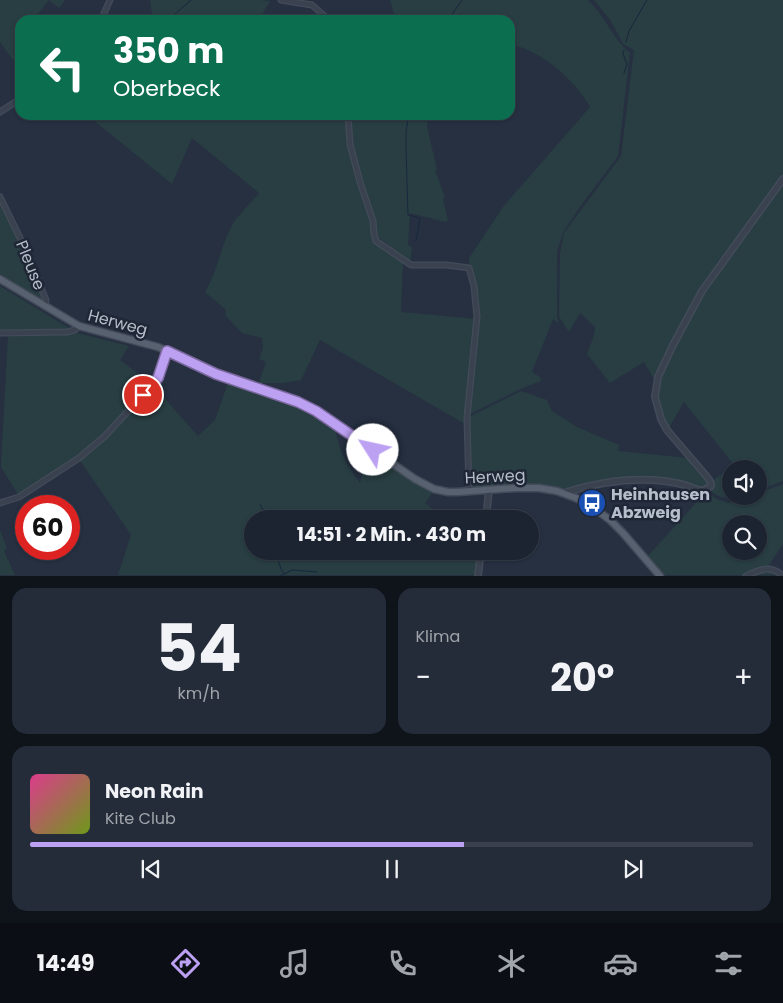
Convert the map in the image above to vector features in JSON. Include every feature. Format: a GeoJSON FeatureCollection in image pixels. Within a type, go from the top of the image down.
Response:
{"type":"FeatureCollection","features":[{"type":"Feature","properties":{"kind":"main road","name":"Herweg"},"geometry":{"type":"LineString","coordinates":[[0,279],[79,326],[148,343],[216,374],[281,395],[302,404],[316,411],[426,486],[448,492],[539,488],[564,493],[585,502],[623,532],[660,576]]}},
{"type":"Feature","properties":{"kind":"street"},"geometry":{"type":"LineString","coordinates":[[103,15],[110,0]]}},
{"type":"Feature","properties":{"kind":"street"},"geometry":{"type":"LineString","coordinates":[[281,0],[312,5],[323,15]]}},
{"type":"Feature","properties":{"kind":"street"},"geometry":{"type":"LineString","coordinates":[[0,112],[15,102]]}},
{"type":"Feature","properties":{"kind":"street"},"geometry":{"type":"LineString","coordinates":[[348,120],[350,144],[373,221],[376,240],[414,266],[447,265],[469,268],[474,286],[477,317],[467,416],[469,491]]}},
{"type":"Feature","properties":{"kind":"street"},"geometry":{"type":"LineString","coordinates":[[564,493],[624,480],[671,482],[703,491],[711,486],[708,478],[667,430],[661,419],[655,397],[656,384],[666,358],[702,291],[783,179]]}},
{"type":"Feature","properties":{"kind":"street","name":"Pleuse"},"geometry":{"type":"LineString","coordinates":[[0,197],[24,246],[46,300],[45,307]]}},
{"type":"Feature","properties":{"kind":"street"},"geometry":{"type":"LineString","coordinates":[[0,332],[67,332],[75,330],[79,326]]}},
{"type":"Feature","properties":{"kind":"street"},"geometry":{"type":"LineString","coordinates":[[0,503],[19,496],[93,447],[155,382],[167,351]]}},
{"type":"Feature","properties":{"kind":"street"},"geometry":{"type":"LineString","coordinates":[[487,510],[489,489]]}},
{"type":"Feature","properties":{"kind":"street"},"geometry":{"type":"LineString","coordinates":[[478,576],[480,560]]}},
{"type":"Feature","properties":{"kind":"street"},"geometry":{"type":"LineString","coordinates":[[746,576],[766,568],[774,570],[782,576]]}},
{"type":"Feature","properties":{"kind":"green space"},"geometry":{"type":"Polygon","coordinates":[[[0,0],[49,0],[37,15],[15,15],[15,63],[0,42],[0,0]]]}},
{"type":"Feature","properties":{"kind":"green space"},"geometry":{"type":"Polygon","coordinates":[[[49,0],[65,0],[59,8],[49,0]]]}},
{"type":"Feature","properties":{"kind":"green space"},"geometry":{"type":"Polygon","coordinates":[[[150,0],[270,1],[262,15],[152,15],[150,0]]]}},
{"type":"Feature","properties":{"kind":"green space"},"geometry":{"type":"Polygon","coordinates":[[[390,0],[588,0],[630,53],[618,156],[579,208],[563,233],[557,251],[557,317],[559,323],[553,319],[532,372],[540,377],[541,381],[468,415],[478,327],[477,300],[470,272],[469,258],[503,207],[590,107],[566,76],[534,53],[515,46],[515,15],[394,15],[390,0]]]}},
{"type":"Feature","properties":{"kind":"green space"},"geometry":{"type":"Polygon","coordinates":[[[594,0],[783,0],[783,178],[701,291],[655,381],[644,362],[610,383],[587,354],[595,327],[580,313],[569,332],[559,317],[560,253],[564,233],[621,156],[634,50],[623,44],[611,21],[594,0]]]}},
{"type":"Feature","properties":{"kind":"green space"},"geometry":{"type":"Polygon","coordinates":[[[93,120],[348,120],[350,145],[370,209],[375,236],[403,258],[401,312],[476,319],[465,424],[320,340],[301,380],[282,383],[259,383],[266,362],[259,359],[263,348],[262,338],[242,333],[225,315],[226,310],[205,292],[214,274],[231,228],[236,219],[259,193],[192,138],[172,184],[93,120]]]}},
{"type":"Feature","properties":{"kind":"green space"},"geometry":{"type":"Polygon","coordinates":[[[349,120],[428,120],[427,126],[437,170],[435,170],[445,198],[443,199],[448,221],[445,222],[410,213],[408,245],[412,247],[410,262],[376,235],[371,208],[360,182],[351,144],[349,120]]]}},
{"type":"Feature","properties":{"kind":"green space"},"geometry":{"type":"Polygon","coordinates":[[[783,181],[783,481],[767,487],[767,460],[730,460],[684,402],[669,428],[659,411],[657,397],[658,377],[703,291],[783,181]]]}},
{"type":"Feature","properties":{"kind":"green space"},"geometry":{"type":"Polygon","coordinates":[[[0,198],[14,227],[43,301],[0,274],[0,198]]]}},
{"type":"Feature","properties":{"kind":"green space"},"geometry":{"type":"Polygon","coordinates":[[[0,286],[71,329],[51,332],[0,332],[0,286]]]}},
{"type":"Feature","properties":{"kind":"green space"},"geometry":{"type":"Polygon","coordinates":[[[77,333],[129,346],[120,360],[152,384],[104,435],[79,458],[21,495],[18,495],[1,467],[8,334],[77,333]]]}},
{"type":"Feature","properties":{"kind":"green space"},"geometry":{"type":"Polygon","coordinates":[[[229,380],[297,402],[335,426],[343,456],[360,483],[364,467],[364,445],[434,490],[425,503],[434,510],[244,510],[244,560],[478,560],[476,575],[118,575],[131,535],[79,459],[153,385],[198,436],[215,420],[229,380]]]}},
{"type":"Feature","properties":{"kind":"green space"},"geometry":{"type":"Polygon","coordinates":[[[521,391],[547,400],[552,411],[577,427],[619,445],[618,451],[689,458],[711,483],[706,490],[685,485],[638,479],[563,492],[548,489],[470,490],[467,418],[521,391]]]}},
{"type":"Feature","properties":{"kind":"green space"},"geometry":{"type":"Polygon","coordinates":[[[722,474],[722,497],[711,491],[715,479],[722,474]]]}},
{"type":"Feature","properties":{"kind":"green space"},"geometry":{"type":"Polygon","coordinates":[[[783,484],[783,544],[769,565],[781,575],[661,575],[646,558],[706,492],[722,501],[722,505],[767,505],[767,490],[783,484]]]}},
{"type":"Feature","properties":{"kind":"green space"},"geometry":{"type":"Polygon","coordinates":[[[0,530],[7,548],[4,551],[15,575],[0,575],[0,530]]]}},
{"type":"Feature","properties":{"kind":"waterway"},"geometry":{"type":"LineString","coordinates":[[174,15],[191,0]]}},
{"type":"Feature","properties":{"kind":"waterway"},"geometry":{"type":"LineString","coordinates":[[452,15],[462,0]]}},
{"type":"Feature","properties":{"kind":"waterway"},"geometry":{"type":"LineString","coordinates":[[626,42],[629,31],[647,0]]}},
{"type":"Feature","properties":{"kind":"waterway"},"geometry":{"type":"LineString","coordinates":[[624,50],[623,54],[627,64],[624,73]]}},
{"type":"Feature","properties":{"kind":"waterway"},"geometry":{"type":"LineString","coordinates":[[408,120],[406,131],[408,215],[420,218],[416,241]]}},
{"type":"Feature","properties":{"kind":"waterway"},"geometry":{"type":"LineString","coordinates":[[260,504],[263,510]]}},
{"type":"Feature","properties":{"kind":"waterway"},"geometry":{"type":"LineString","coordinates":[[278,560],[284,573]]}},
{"type":"Feature","properties":{"kind":"waterway"},"geometry":{"type":"LineString","coordinates":[[280,576],[292,570],[317,572]]}},
{"type":"Feature","properties":{"kind":"place","name":"Heinhausen Abzweig"},"geometry":{"type":"Point","coordinates":[592,503]}},
{"type":"Feature","properties":{"kind":"route"},"geometry":{"type":"LineString","coordinates":[[143,395],[158,378],[167,351],[216,374],[298,402],[316,411],[373,450]]}}]}
